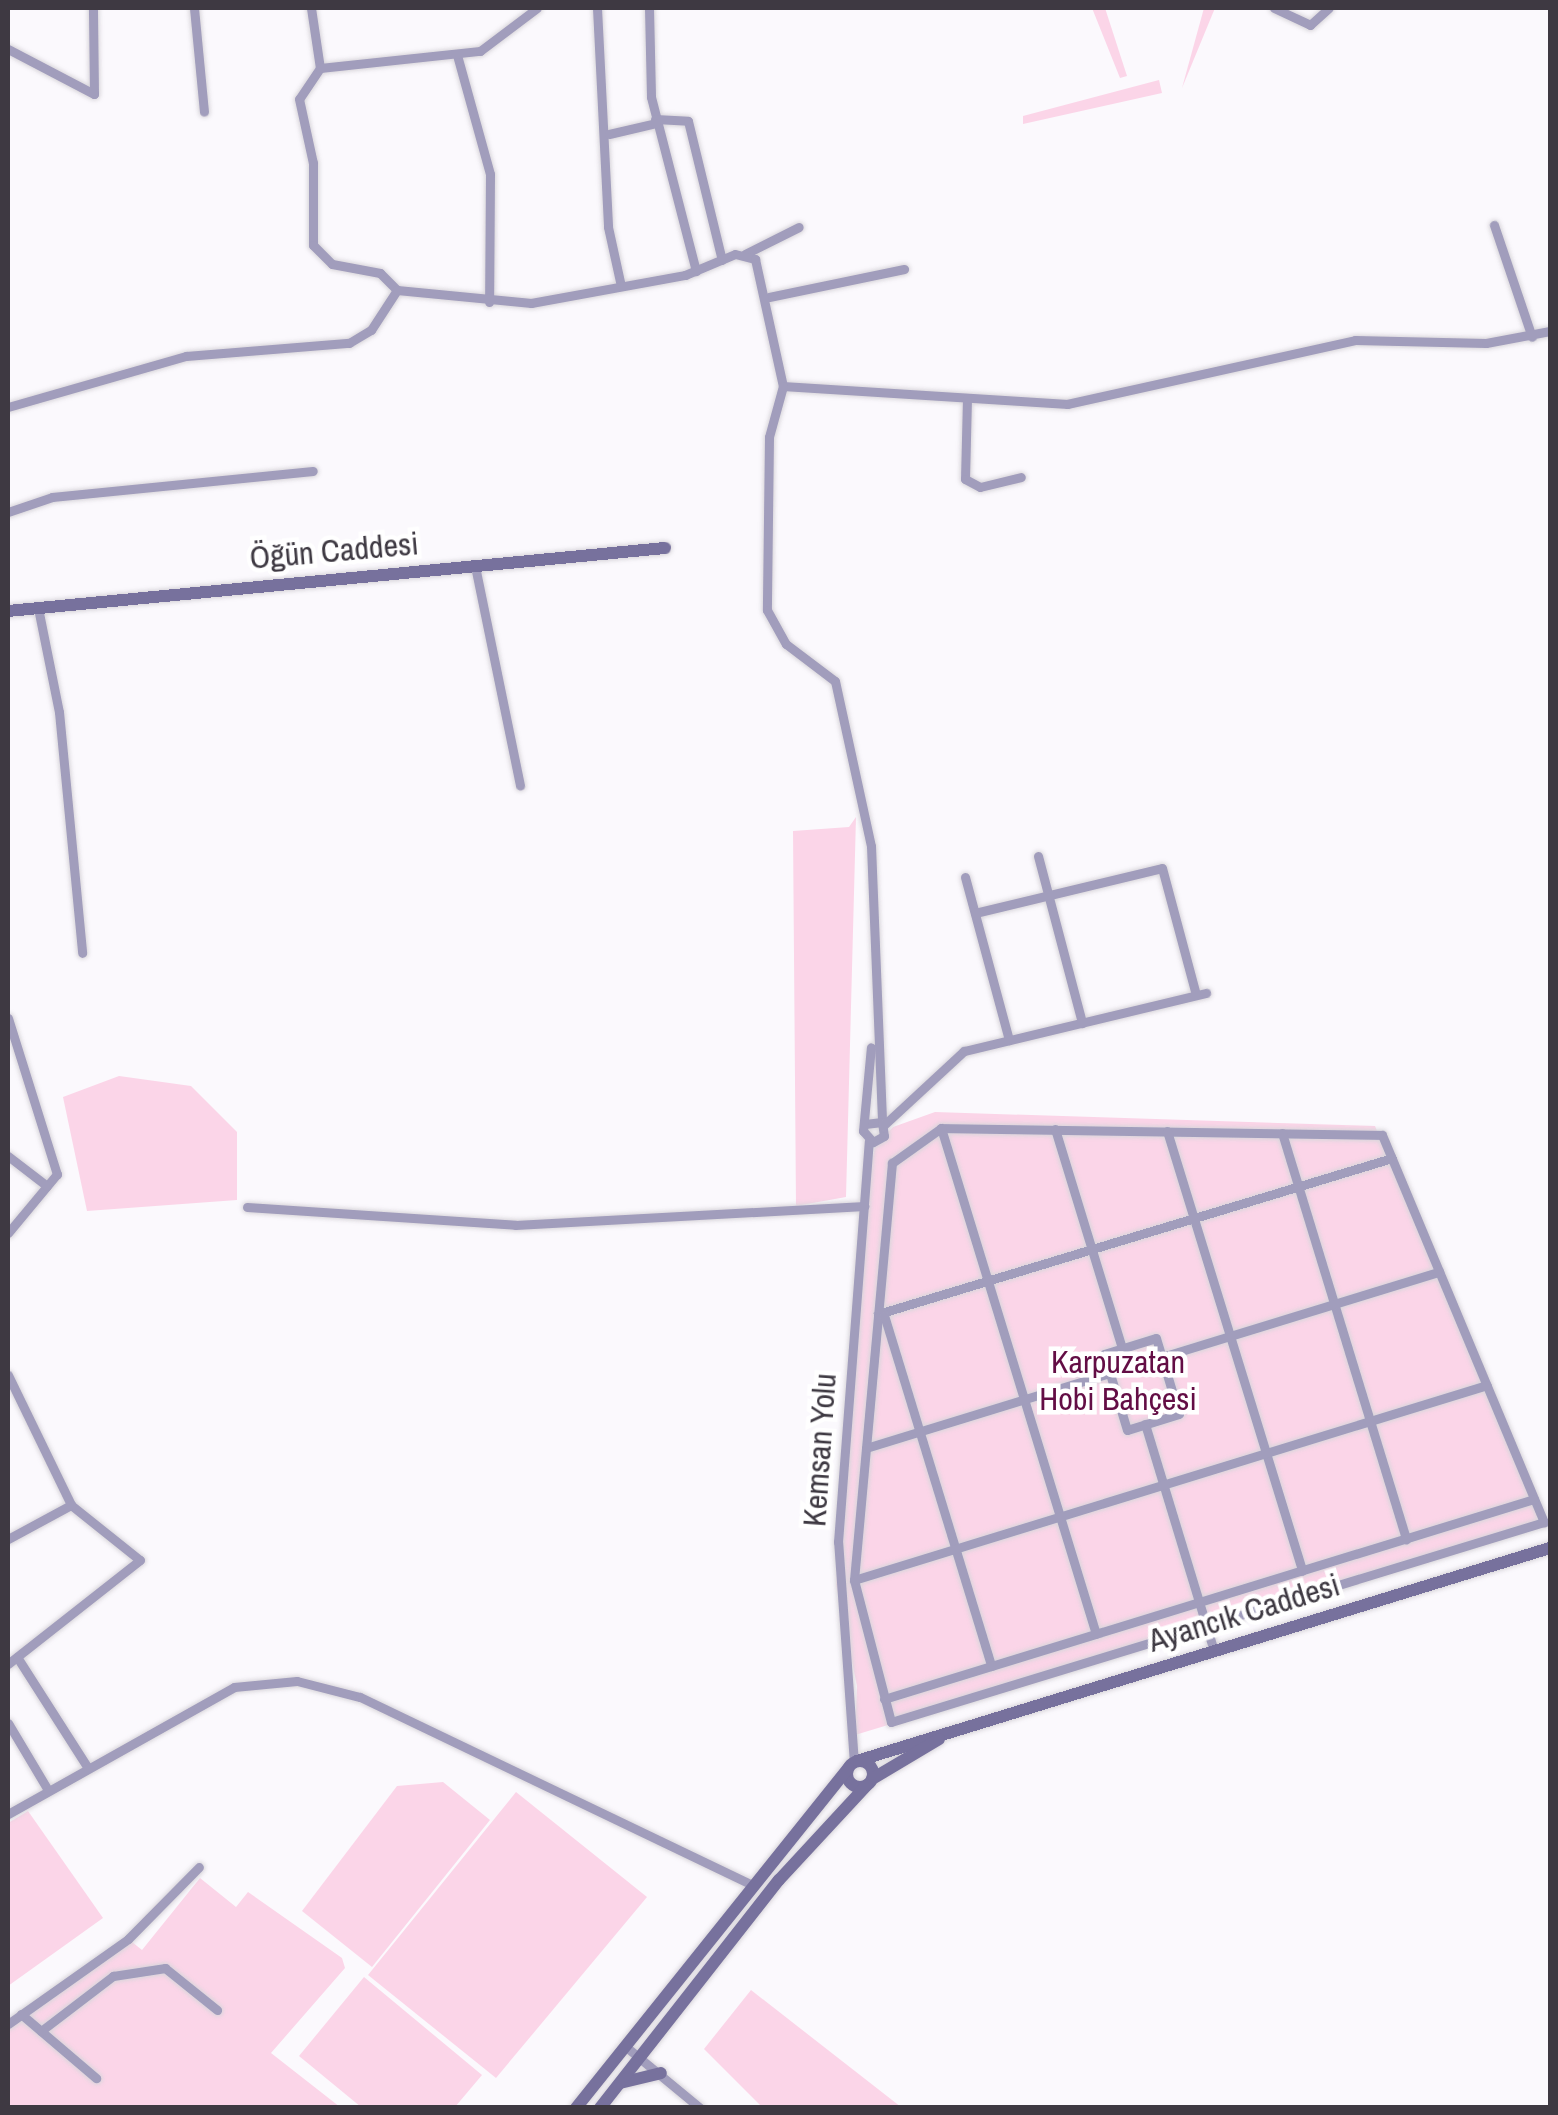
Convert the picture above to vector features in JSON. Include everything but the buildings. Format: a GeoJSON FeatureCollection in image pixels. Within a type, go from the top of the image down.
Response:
{"type":"FeatureCollection","features":[{"type":"Feature","properties":{"kind":"street"},"geometry":{"type":"LineString","coordinates":[[8,49],[94,94],[93,8]]}},
{"type":"Feature","properties":{"kind":"street"},"geometry":{"type":"LineString","coordinates":[[194,8],[204,112]]}},
{"type":"Feature","properties":{"kind":"street"},"geometry":{"type":"LineString","coordinates":[[311,8],[320,68],[299,99],[312,163],[313,245],[332,264],[376,271],[397,290],[489,302],[621,286],[696,271],[745,254],[800,227]]}},
{"type":"Feature","properties":{"kind":"street"},"geometry":{"type":"LineString","coordinates":[[320,68],[458,54],[506,39],[537,8]]}},
{"type":"Feature","properties":{"kind":"street"},"geometry":{"type":"LineString","coordinates":[[596,8],[609,134],[608,227],[621,286]]}},
{"type":"Feature","properties":{"kind":"street"},"geometry":{"type":"LineString","coordinates":[[648,8],[656,121],[696,271]]}},
{"type":"Feature","properties":{"kind":"street"},"geometry":{"type":"LineString","coordinates":[[1274,8],[1310,25],[1329,8]]}},
{"type":"Feature","properties":{"kind":"street"},"geometry":{"type":"LineString","coordinates":[[458,54],[490,174],[489,302]]}},
{"type":"Feature","properties":{"kind":"street"},"geometry":{"type":"LineString","coordinates":[[609,134],[656,121],[688,121],[722,260]]}},
{"type":"Feature","properties":{"kind":"street"},"geometry":{"type":"LineString","coordinates":[[1494,225],[1532,337]]}},
{"type":"Feature","properties":{"kind":"street"},"geometry":{"type":"LineString","coordinates":[[745,254],[768,297],[783,386],[769,437],[767,610],[786,644],[835,681],[871,846],[873,1025],[884,1136],[870,1140],[865,1124],[873,1025]]}},
{"type":"Feature","properties":{"kind":"street"},"geometry":{"type":"LineString","coordinates":[[768,297],[904,269]]}},
{"type":"Feature","properties":{"kind":"street"},"geometry":{"type":"LineString","coordinates":[[8,407],[186,356],[348,343],[371,330],[397,290]]}},
{"type":"Feature","properties":{"kind":"street"},"geometry":{"type":"LineString","coordinates":[[783,386],[1066,404],[1355,340],[1532,337],[1550,331]]}},
{"type":"Feature","properties":{"kind":"street"},"geometry":{"type":"LineString","coordinates":[[967,398],[965,479],[980,488],[1021,477]]}},
{"type":"Feature","properties":{"kind":"street"},"geometry":{"type":"LineString","coordinates":[[8,512],[52,497],[313,471]]}},
{"type":"Feature","properties":{"kind":"street","name":"Öğün Caddesi"},"geometry":{"type":"LineString","coordinates":[[8,611],[665,548]]}},
{"type":"Feature","properties":{"kind":"street"},"geometry":{"type":"LineString","coordinates":[[475,566],[520,784]]}},
{"type":"Feature","properties":{"kind":"street"},"geometry":{"type":"LineString","coordinates":[[38,608],[59,712],[82,953]]}},
{"type":"Feature","properties":{"kind":"street"},"geometry":{"type":"LineString","coordinates":[[1038,856],[1082,1022]]}},
{"type":"Feature","properties":{"kind":"street"},"geometry":{"type":"LineString","coordinates":[[865,1124],[883,1123],[964,1051],[1201,994],[1162,868],[975,913]]}},
{"type":"Feature","properties":{"kind":"street"},"geometry":{"type":"LineString","coordinates":[[965,877],[1008,1040]]}},
{"type":"Feature","properties":{"kind":"street"},"geometry":{"type":"LineString","coordinates":[[8,1018],[19,1038],[18,1075],[58,1174],[8,1233]]}},
{"type":"Feature","properties":{"kind":"street"},"geometry":{"type":"LineString","coordinates":[[940,1128],[1096,1634]]}},
{"type":"Feature","properties":{"kind":"street"},"geometry":{"type":"LineString","coordinates":[[940,1128],[1055,1130],[1382,1135],[1544,1522],[891,1722],[854,1580],[892,1163],[940,1128]]}},
{"type":"Feature","properties":{"kind":"street"},"geometry":{"type":"LineString","coordinates":[[1055,1130],[1122,1348]]}},
{"type":"Feature","properties":{"kind":"street"},"geometry":{"type":"LineString","coordinates":[[1167,1131],[1302,1571]]}},
{"type":"Feature","properties":{"kind":"street"},"geometry":{"type":"LineString","coordinates":[[1282,1134],[1406,1539]]}},
{"type":"Feature","properties":{"kind":"street","name":"Kemsan Yolu"},"geometry":{"type":"LineString","coordinates":[[853,1764],[838,1542],[870,1140]]}},
{"type":"Feature","properties":{"kind":"street"},"geometry":{"type":"LineString","coordinates":[[8,1156],[47,1186]]}},
{"type":"Feature","properties":{"kind":"street"},"geometry":{"type":"LineString","coordinates":[[881,1314],[1392,1158]]}},
{"type":"Feature","properties":{"kind":"street"},"geometry":{"type":"LineString","coordinates":[[247,1207],[516,1225],[864,1206]]}},
{"type":"Feature","properties":{"kind":"street"},"geometry":{"type":"LineString","coordinates":[[1162,1357],[1439,1272]]}},
{"type":"Feature","properties":{"kind":"street"},"geometry":{"type":"LineString","coordinates":[[881,1314],[991,1666]]}},
{"type":"Feature","properties":{"kind":"street"},"geometry":{"type":"LineString","coordinates":[[1156,1338],[1162,1357],[1179,1414],[1127,1430],[1104,1354],[1156,1338]]}},
{"type":"Feature","properties":{"kind":"street"},"geometry":{"type":"LineString","coordinates":[[866,1448],[1110,1373]]}},
{"type":"Feature","properties":{"kind":"street"},"geometry":{"type":"LineString","coordinates":[[8,1375],[10,1388],[71,1505],[140,1560],[12,1660],[88,1768]]}},
{"type":"Feature","properties":{"kind":"street"},"geometry":{"type":"LineString","coordinates":[[854,1580],[1487,1385]]}},
{"type":"Feature","properties":{"kind":"street"},"geometry":{"type":"LineString","coordinates":[[1145,1424],[1214,1650]]}},
{"type":"Feature","properties":{"kind":"street"},"geometry":{"type":"LineString","coordinates":[[884,1700],[1534,1499]]}},
{"type":"Feature","properties":{"kind":"street"},"geometry":{"type":"LineString","coordinates":[[8,1539],[71,1505]]}},
{"type":"Feature","properties":{"kind":"street"},"geometry":{"type":"LineString","coordinates":[[1482,1516],[1489,1538]]}},
{"type":"Feature","properties":{"kind":"street","name":"Ayancık Caddesi"},"geometry":{"type":"LineString","coordinates":[[853,1764],[1550,1548]]}},
{"type":"Feature","properties":{"kind":"street"},"geometry":{"type":"LineString","coordinates":[[1371,1550],[1378,1572]]}},
{"type":"Feature","properties":{"kind":"street"},"geometry":{"type":"LineString","coordinates":[[1025,1656],[1032,1679]]}},
{"type":"Feature","properties":{"kind":"street"},"geometry":{"type":"LineString","coordinates":[[8,1814],[244,1683],[311,1682],[376,1704],[751,1884]]}},
{"type":"Feature","properties":{"kind":"street"},"geometry":{"type":"LineString","coordinates":[[8,1723],[48,1790]]}},
{"type":"Feature","properties":{"kind":"street","name":"Ayancık Caddesi"},"geometry":{"type":"LineString","coordinates":[[600,2108],[870,1782],[954,1731]]}},
{"type":"Feature","properties":{"kind":"street"},"geometry":{"type":"LineString","coordinates":[[853,1764],[872,1767],[870,1782],[852,1784],[853,1764]]}},
{"type":"Feature","properties":{"kind":"street"},"geometry":{"type":"LineString","coordinates":[[576,2108],[751,1884],[853,1764]]}},
{"type":"Feature","properties":{"kind":"street"},"geometry":{"type":"LineString","coordinates":[[8,2024],[128,1938],[199,1867]]}},
{"type":"Feature","properties":{"kind":"street"},"geometry":{"type":"LineString","coordinates":[[40,2031],[113,1976],[165,1968],[217,2010]]}},
{"type":"Feature","properties":{"kind":"street"},"geometry":{"type":"LineString","coordinates":[[21,2014],[96,2078]]}},
{"type":"Feature","properties":{"kind":"street"},"geometry":{"type":"LineString","coordinates":[[625,2046],[700,2108]]}},
{"type":"Feature","properties":{"kind":"street"},"geometry":{"type":"LineString","coordinates":[[617,2084],[661,2073]]}},
{"type":"Feature","properties":{"kind":"green space"},"geometry":{"type":"Polygon","coordinates":[[[1092,8],[1105,8],[1127,76],[1120,78],[1092,8]]]}},
{"type":"Feature","properties":{"kind":"green space"},"geometry":{"type":"Polygon","coordinates":[[[1204,8],[1215,8],[1182,88],[1204,8]]]}},
{"type":"Feature","properties":{"kind":"green space"},"geometry":{"type":"Polygon","coordinates":[[[1159,80],[1162,93],[1023,124],[1023,116],[1159,80]]]}},
{"type":"Feature","properties":{"kind":"green space"},"geometry":{"type":"Polygon","coordinates":[[[856,817],[846,1197],[796,1206],[793,831],[849,827],[856,817]]]}},
{"type":"Feature","properties":{"kind":"green space"},"geometry":{"type":"Polygon","coordinates":[[[119,1076],[191,1086],[237,1132],[237,1200],[87,1211],[63,1097],[119,1076]]]}},
{"type":"Feature","properties":{"kind":"green space","name":"Karpuzatan Hobi Bahçesi"},"geometry":{"type":"Polygon","coordinates":[[[935,1112],[1375,1126],[1542,1526],[855,1735],[857,1686],[836,1585],[870,1172],[875,1146],[893,1127],[935,1112]]]}},
{"type":"Feature","properties":{"kind":"green space"},"geometry":{"type":"Polygon","coordinates":[[[443,1782],[490,1820],[372,1967],[302,1911],[397,1786],[443,1782]]]}},
{"type":"Feature","properties":{"kind":"green space"},"geometry":{"type":"Polygon","coordinates":[[[516,1792],[647,1897],[496,2078],[368,1975],[516,1792]]]}},
{"type":"Feature","properties":{"kind":"green space"},"geometry":{"type":"Polygon","coordinates":[[[28,1811],[103,1918],[8,1986],[8,1823],[28,1811]]]}},
{"type":"Feature","properties":{"kind":"green space"},"geometry":{"type":"Polygon","coordinates":[[[200,1878],[236,1907],[248,1892],[342,1958],[345,1968],[271,2053],[340,2107],[8,2107],[8,2029],[132,1942],[142,1950],[200,1878]]]}},
{"type":"Feature","properties":{"kind":"green space"},"geometry":{"type":"Polygon","coordinates":[[[364,1977],[482,2075],[455,2107],[361,2107],[299,2056],[364,1977]]]}},
{"type":"Feature","properties":{"kind":"green space"},"geometry":{"type":"Polygon","coordinates":[[[751,1990],[901,2107],[762,2107],[704,2049],[751,1990]]]}}]}
